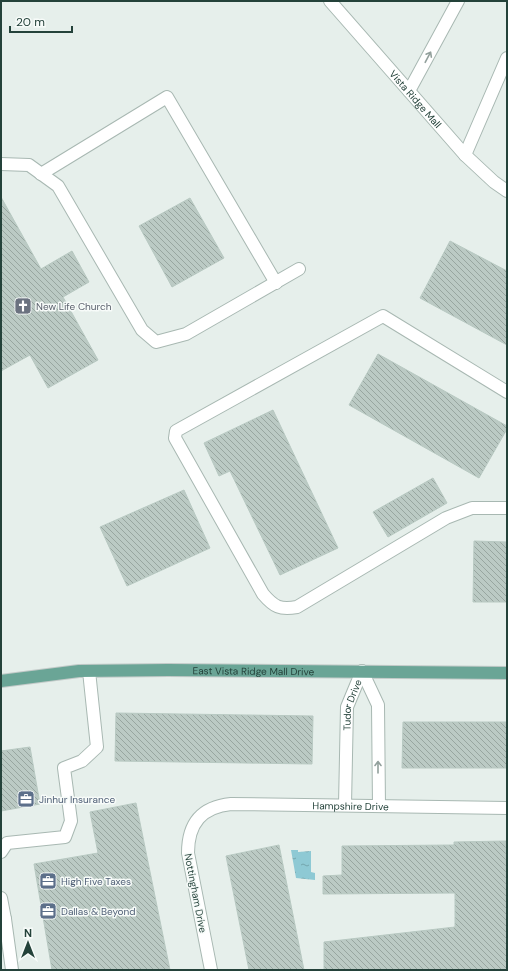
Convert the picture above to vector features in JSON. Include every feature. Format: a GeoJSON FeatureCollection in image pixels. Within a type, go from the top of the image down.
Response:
{"type":"FeatureCollection","features":[{"type":"Feature","properties":{"kind":"main road","name":"East Vista Ridge Mall Drive"},"geometry":{"type":"LineString","coordinates":[[1,681],[79,671],[168,670],[507,673]]}},
{"type":"Feature","properties":{"kind":"street","name":"Vista Ridge Mall"},"geometry":{"type":"LineString","coordinates":[[330,1],[465,155],[494,182],[507,191]]}},
{"type":"Feature","properties":{"kind":"street"},"geometry":{"type":"LineString","coordinates":[[409,92],[458,1]]}},
{"type":"Feature","properties":{"kind":"street"},"geometry":{"type":"LineString","coordinates":[[465,155],[507,58]]}},
{"type":"Feature","properties":{"kind":"street"},"geometry":{"type":"LineString","coordinates":[[41,174],[167,97],[276,283]]}},
{"type":"Feature","properties":{"kind":"street"},"geometry":{"type":"LineString","coordinates":[[1,164],[29,165],[58,186],[142,330],[156,342],[186,334],[299,269]]}},
{"type":"Feature","properties":{"kind":"street"},"geometry":{"type":"LineString","coordinates":[[507,392],[383,316],[176,430],[175,438],[263,594],[272,604],[285,609],[297,607],[446,518],[472,508],[507,508]]}},
{"type":"Feature","properties":{"kind":"street"},"geometry":{"type":"LineString","coordinates":[[1,852],[7,843],[65,837],[71,821],[64,768],[82,761],[97,747],[89,671]]}},
{"type":"Feature","properties":{"kind":"street","name":"Tudor Drive"},"geometry":{"type":"LineString","coordinates":[[345,805],[347,707],[362,671]]}},
{"type":"Feature","properties":{"kind":"street","name":"Tudor Drive"},"geometry":{"type":"LineString","coordinates":[[362,671],[378,705],[378,806]]}},
{"type":"Feature","properties":{"kind":"street","name":"Hampshire Drive"},"geometry":{"type":"LineString","coordinates":[[198,818],[208,810],[219,805],[231,804],[507,808]]}},
{"type":"Feature","properties":{"kind":"street","name":"Nottingham Drive"},"geometry":{"type":"LineString","coordinates":[[198,818],[191,829],[188,841],[188,853],[211,970]]}},
{"type":"Feature","properties":{"kind":"street"},"geometry":{"type":"LineString","coordinates":[[1,898],[12,970]]}},
{"type":"Feature","properties":{"kind":"water"},"geometry":{"type":"Polygon","coordinates":[[[291,850],[298,850],[298,852],[311,851],[311,872],[315,873],[315,880],[296,878],[291,850]]]}},
{"type":"Feature","properties":{"kind":"building"},"geometry":{"type":"Polygon","coordinates":[[[1,197],[41,269],[72,251],[89,282],[63,297],[98,360],[48,388],[30,355],[1,371],[1,197]]]}},
{"type":"Feature","properties":{"kind":"building"},"geometry":{"type":"Polygon","coordinates":[[[190,198],[224,258],[172,287],[139,226],[190,198]]]}},
{"type":"Feature","properties":{"kind":"building"},"geometry":{"type":"Polygon","coordinates":[[[450,241],[507,271],[507,345],[420,298],[450,241]]]}},
{"type":"Feature","properties":{"kind":"building"},"geometry":{"type":"Polygon","coordinates":[[[378,354],[507,426],[507,429],[479,478],[349,405],[378,354]]]}},
{"type":"Feature","properties":{"kind":"building"},"geometry":{"type":"Polygon","coordinates":[[[273,410],[338,548],[280,575],[230,471],[219,476],[204,443],[273,410]]]}},
{"type":"Feature","properties":{"kind":"building"},"geometry":{"type":"Polygon","coordinates":[[[433,478],[447,503],[388,537],[373,512],[433,478]]]}},
{"type":"Feature","properties":{"kind":"building"},"geometry":{"type":"Polygon","coordinates":[[[184,490],[210,548],[127,586],[100,527],[184,490]]]}},
{"type":"Feature","properties":{"kind":"building"},"geometry":{"type":"Polygon","coordinates":[[[474,541],[507,542],[507,602],[473,602],[474,541]]]}},
{"type":"Feature","properties":{"kind":"building"},"geometry":{"type":"Polygon","coordinates":[[[116,713],[313,716],[312,764],[115,761],[116,713]]]}},
{"type":"Feature","properties":{"kind":"building"},"geometry":{"type":"Polygon","coordinates":[[[403,722],[507,722],[507,768],[402,768],[403,722]]]}},
{"type":"Feature","properties":{"kind":"building"},"geometry":{"type":"Polygon","coordinates":[[[30,747],[40,804],[1,811],[1,751],[30,747]]]}},
{"type":"Feature","properties":{"kind":"building"},"geometry":{"type":"Polygon","coordinates":[[[136,803],[170,970],[52,970],[34,864],[98,853],[90,812],[136,803]]]}},
{"type":"Feature","properties":{"kind":"building"},"geometry":{"type":"Polygon","coordinates":[[[506,841],[507,970],[324,970],[324,942],[455,927],[455,893],[323,894],[323,876],[342,875],[342,846],[454,845],[454,842],[506,841]]]}},
{"type":"Feature","properties":{"kind":"building"},"geometry":{"type":"Polygon","coordinates":[[[279,845],[304,970],[249,970],[226,856],[279,845]]]}},
{"type":"Feature","properties":{"kind":"place","name":"New Life Church"},"geometry":{"type":"Point","coordinates":[23,306]}},
{"type":"Feature","properties":{"kind":"place","name":"Jinhur Insurance"},"geometry":{"type":"Point","coordinates":[26,799]}},
{"type":"Feature","properties":{"kind":"place","name":"High Five Taxes"},"geometry":{"type":"Point","coordinates":[48,881]}},
{"type":"Feature","properties":{"kind":"place","name":"Dallas & Beyond"},"geometry":{"type":"Point","coordinates":[48,911]}}]}
